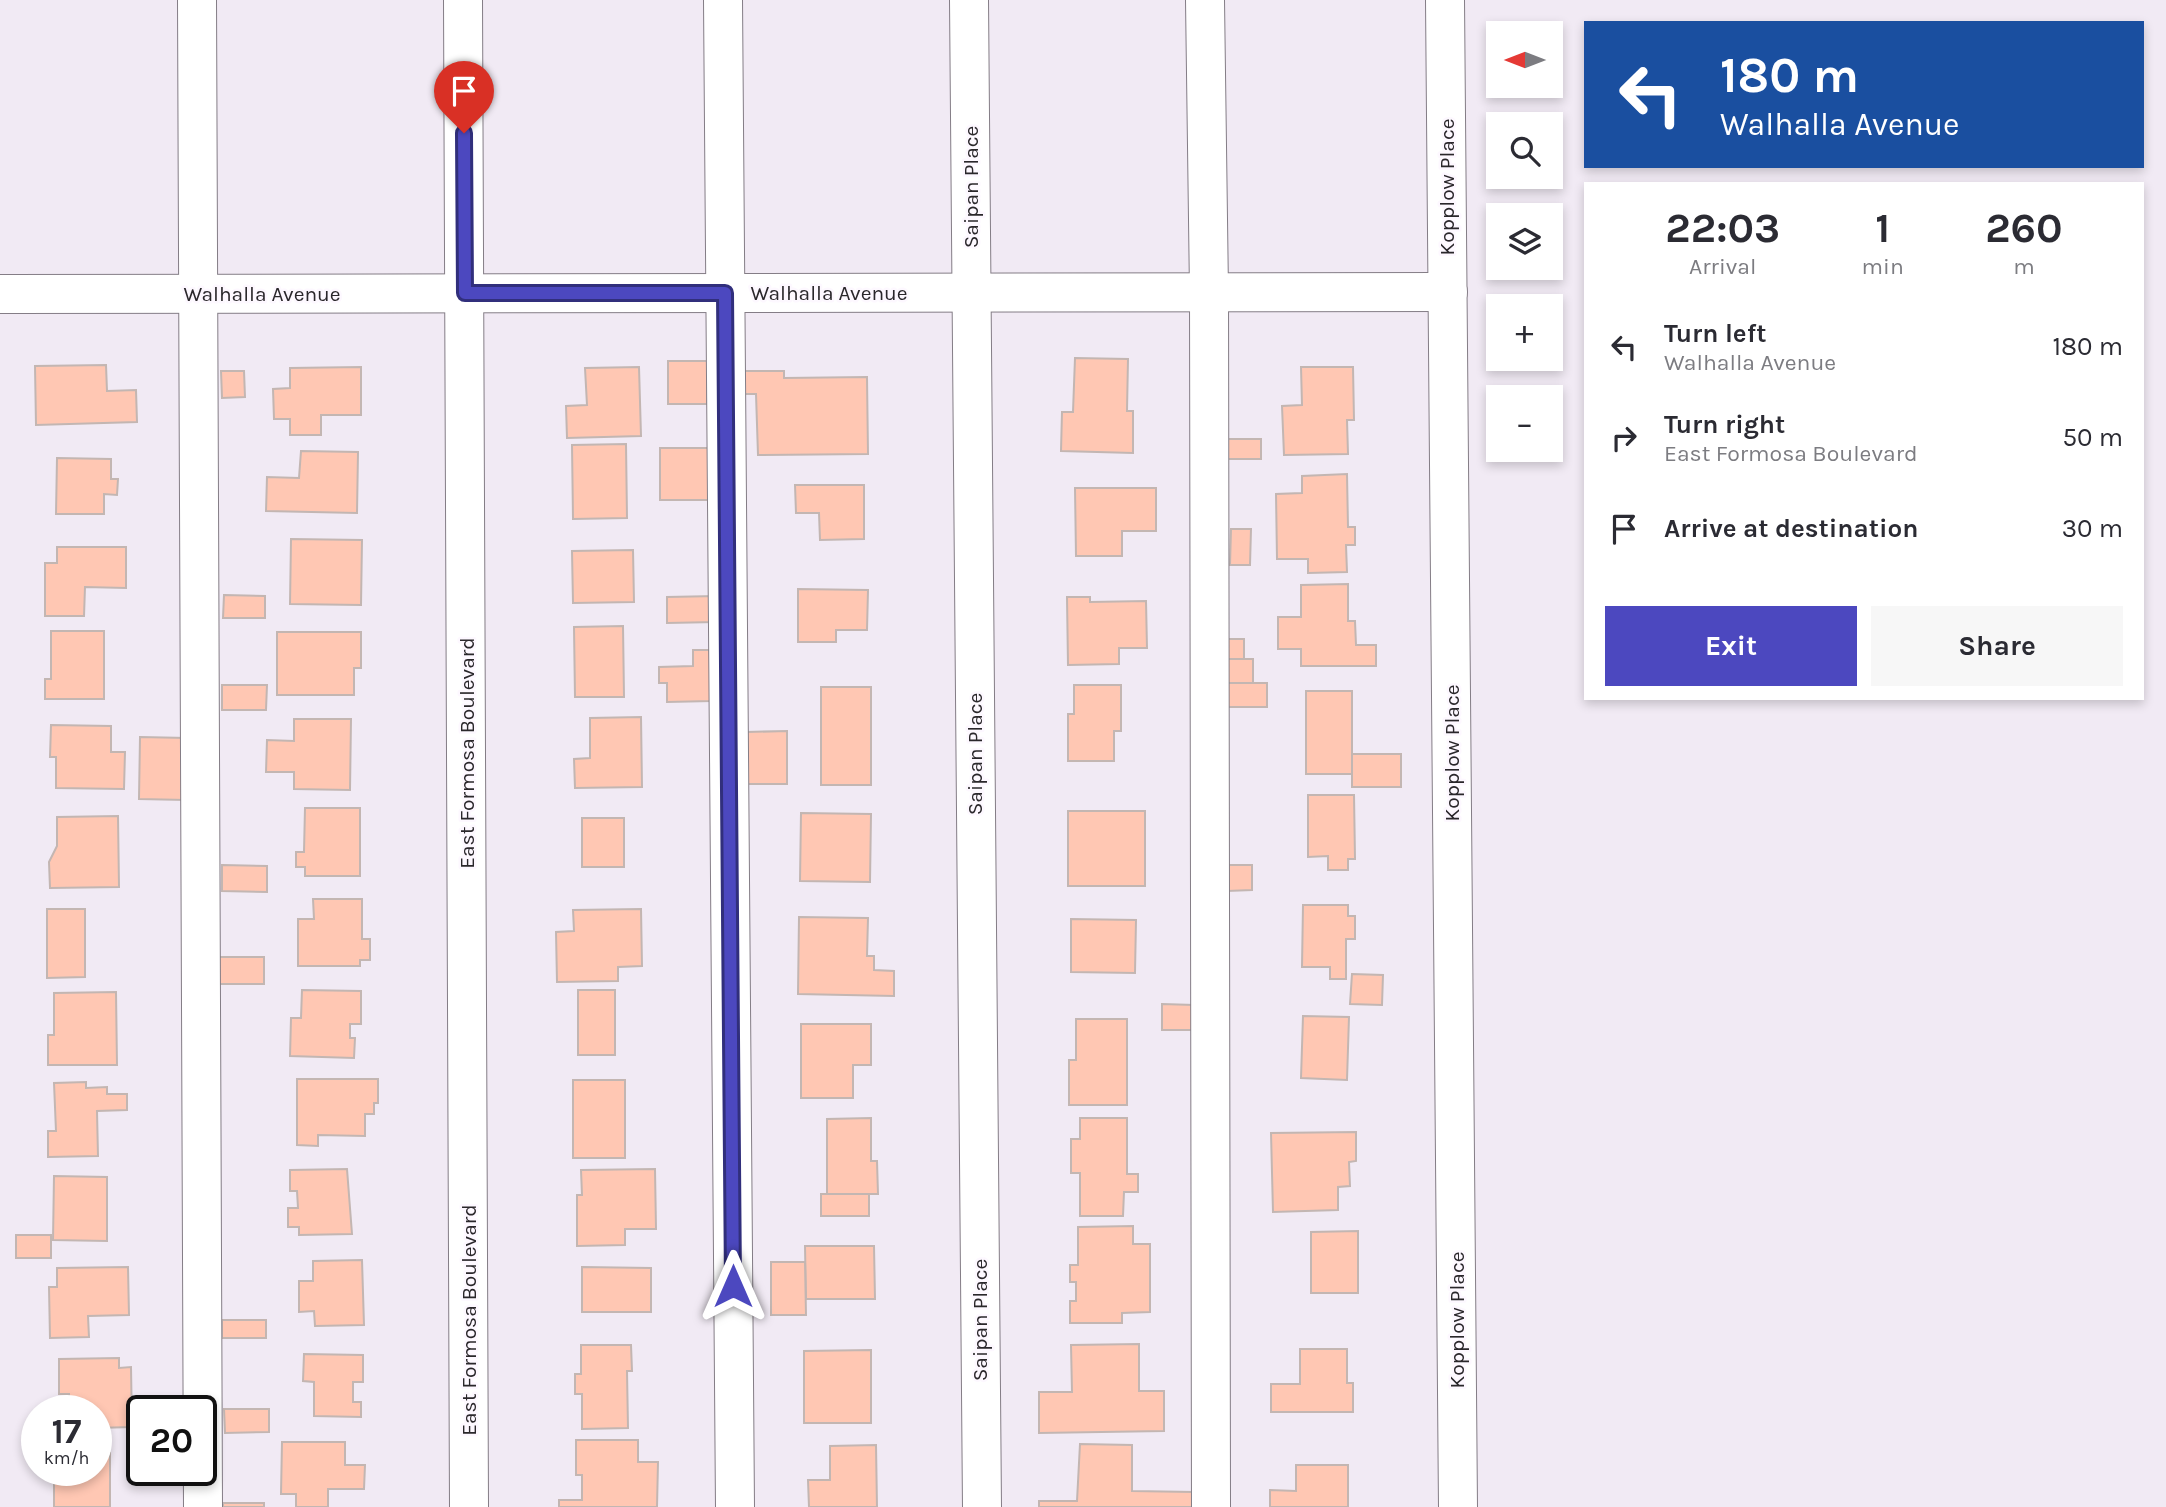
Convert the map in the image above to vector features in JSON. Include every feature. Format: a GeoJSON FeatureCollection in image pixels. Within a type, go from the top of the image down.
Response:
{"type":"FeatureCollection","features":[{"type":"Feature","properties":{"kind":"street"},"geometry":{"type":"LineString","coordinates":[[197,0],[203,1507]]}},
{"type":"Feature","properties":{"kind":"street","name":"East Formosa Boulevard"},"geometry":{"type":"LineString","coordinates":[[463,0],[470,1507]]}},
{"type":"Feature","properties":{"kind":"street"},"geometry":{"type":"LineString","coordinates":[[723,0],[734,1507]]}},
{"type":"Feature","properties":{"kind":"street","name":"Saipan Place"},"geometry":{"type":"LineString","coordinates":[[969,0],[982,1507]]}},
{"type":"Feature","properties":{"kind":"street"},"geometry":{"type":"LineString","coordinates":[[1205,0],[1209,292],[1211,1507]]}},
{"type":"Feature","properties":{"kind":"street","name":"Kopplow Place"},"geometry":{"type":"LineString","coordinates":[[1445,0],[1458,1507]]}},
{"type":"Feature","properties":{"kind":"street","name":"Walhalla Avenue"},"geometry":{"type":"LineString","coordinates":[[0,294],[1448,292]]}},
{"type":"Feature","properties":{"kind":"building"},"geometry":{"type":"Polygon","coordinates":[[[1075,358],[1128,359],[1127,411],[1133,411],[1133,453],[1061,451],[1062,412],[1073,412],[1075,358]]]}},
{"type":"Feature","properties":{"kind":"building"},"geometry":{"type":"Polygon","coordinates":[[[668,361],[707,361],[707,404],[668,404],[668,361]]]}},
{"type":"Feature","properties":{"kind":"building"},"geometry":{"type":"Polygon","coordinates":[[[106,365],[107,391],[136,390],[137,422],[36,425],[35,366],[106,365]]]}},
{"type":"Feature","properties":{"kind":"building"},"geometry":{"type":"Polygon","coordinates":[[[361,367],[361,415],[321,415],[321,435],[290,435],[290,419],[274,419],[273,389],[290,388],[290,368],[361,367]]]}},
{"type":"Feature","properties":{"kind":"building"},"geometry":{"type":"Polygon","coordinates":[[[639,367],[641,436],[567,438],[566,406],[587,405],[585,368],[639,367]]]}},
{"type":"Feature","properties":{"kind":"building"},"geometry":{"type":"Polygon","coordinates":[[[1301,367],[1353,367],[1354,420],[1347,420],[1348,454],[1284,455],[1282,406],[1302,405],[1301,367]]]}},
{"type":"Feature","properties":{"kind":"building"},"geometry":{"type":"Polygon","coordinates":[[[221,371],[244,371],[245,397],[222,398],[221,371]]]}},
{"type":"Feature","properties":{"kind":"building"},"geometry":{"type":"Polygon","coordinates":[[[742,371],[784,371],[784,378],[867,377],[868,454],[758,455],[756,394],[742,394],[742,371]]]}},
{"type":"Feature","properties":{"kind":"building"},"geometry":{"type":"Polygon","coordinates":[[[1221,439],[1261,439],[1261,459],[1221,459],[1221,439]]]}},
{"type":"Feature","properties":{"kind":"building"},"geometry":{"type":"Polygon","coordinates":[[[626,444],[627,518],[573,519],[572,445],[626,444]]]}},
{"type":"Feature","properties":{"kind":"building"},"geometry":{"type":"Polygon","coordinates":[[[660,448],[711,448],[711,500],[660,500],[660,448]]]}},
{"type":"Feature","properties":{"kind":"building"},"geometry":{"type":"Polygon","coordinates":[[[301,451],[358,452],[357,513],[266,511],[267,477],[299,478],[301,451]]]}},
{"type":"Feature","properties":{"kind":"building"},"geometry":{"type":"Polygon","coordinates":[[[57,458],[111,459],[111,479],[118,479],[117,495],[104,494],[104,514],[56,514],[57,458]]]}},
{"type":"Feature","properties":{"kind":"building"},"geometry":{"type":"Polygon","coordinates":[[[1347,474],[1348,527],[1355,527],[1355,545],[1346,545],[1347,572],[1308,573],[1308,559],[1277,559],[1276,494],[1302,493],[1302,476],[1347,474]]]}},
{"type":"Feature","properties":{"kind":"building"},"geometry":{"type":"Polygon","coordinates":[[[795,485],[864,485],[864,539],[820,540],[819,513],[796,513],[795,485]]]}},
{"type":"Feature","properties":{"kind":"building"},"geometry":{"type":"Polygon","coordinates":[[[1075,488],[1156,488],[1156,531],[1122,531],[1122,556],[1076,556],[1075,488]]]}},
{"type":"Feature","properties":{"kind":"building"},"geometry":{"type":"Polygon","coordinates":[[[1231,529],[1251,529],[1250,565],[1230,565],[1231,529]]]}},
{"type":"Feature","properties":{"kind":"building"},"geometry":{"type":"Polygon","coordinates":[[[291,539],[362,540],[361,605],[290,604],[291,539]]]}},
{"type":"Feature","properties":{"kind":"building"},"geometry":{"type":"Polygon","coordinates":[[[57,547],[126,547],[126,588],[85,587],[84,616],[45,616],[45,563],[57,563],[57,547]]]}},
{"type":"Feature","properties":{"kind":"building"},"geometry":{"type":"Polygon","coordinates":[[[633,550],[634,602],[573,603],[572,551],[633,550]]]}},
{"type":"Feature","properties":{"kind":"building"},"geometry":{"type":"Polygon","coordinates":[[[1348,584],[1348,621],[1355,621],[1356,645],[1376,645],[1376,666],[1301,666],[1301,649],[1278,649],[1278,617],[1301,617],[1301,585],[1348,584]]]}},
{"type":"Feature","properties":{"kind":"building"},"geometry":{"type":"Polygon","coordinates":[[[798,589],[868,590],[867,630],[836,630],[836,642],[798,642],[798,589]]]}},
{"type":"Feature","properties":{"kind":"building"},"geometry":{"type":"Polygon","coordinates":[[[224,595],[265,596],[265,618],[223,618],[224,595]]]}},
{"type":"Feature","properties":{"kind":"building"},"geometry":{"type":"Polygon","coordinates":[[[716,596],[716,622],[667,623],[667,597],[716,596]]]}},
{"type":"Feature","properties":{"kind":"building"},"geometry":{"type":"Polygon","coordinates":[[[1067,597],[1090,597],[1090,602],[1146,601],[1147,648],[1119,648],[1119,664],[1068,665],[1067,597]]]}},
{"type":"Feature","properties":{"kind":"building"},"geometry":{"type":"Polygon","coordinates":[[[623,626],[624,697],[575,697],[574,627],[623,626]]]}},
{"type":"Feature","properties":{"kind":"building"},"geometry":{"type":"Polygon","coordinates":[[[51,631],[104,631],[104,699],[45,699],[45,679],[51,679],[51,631]]]}},
{"type":"Feature","properties":{"kind":"building"},"geometry":{"type":"Polygon","coordinates":[[[277,632],[361,632],[361,668],[354,668],[354,695],[277,695],[277,632]]]}},
{"type":"Feature","properties":{"kind":"building"},"geometry":{"type":"Polygon","coordinates":[[[1223,639],[1244,639],[1244,659],[1223,659],[1223,639]]]}},
{"type":"Feature","properties":{"kind":"building"},"geometry":{"type":"Polygon","coordinates":[[[693,650],[718,650],[711,701],[667,702],[667,683],[659,683],[659,667],[693,666],[693,650]]]}},
{"type":"Feature","properties":{"kind":"building"},"geometry":{"type":"Polygon","coordinates":[[[1223,659],[1253,659],[1253,683],[1223,683],[1223,659]]]}},
{"type":"Feature","properties":{"kind":"building"},"geometry":{"type":"Polygon","coordinates":[[[1223,683],[1267,683],[1267,707],[1223,707],[1223,683]]]}},
{"type":"Feature","properties":{"kind":"building"},"geometry":{"type":"Polygon","coordinates":[[[222,685],[267,685],[266,710],[222,710],[222,685]]]}},
{"type":"Feature","properties":{"kind":"building"},"geometry":{"type":"Polygon","coordinates":[[[1074,685],[1121,685],[1121,731],[1114,731],[1114,761],[1068,761],[1068,714],[1074,714],[1074,685]]]}},
{"type":"Feature","properties":{"kind":"building"},"geometry":{"type":"Polygon","coordinates":[[[821,687],[871,687],[871,785],[821,785],[821,687]]]}},
{"type":"Feature","properties":{"kind":"building"},"geometry":{"type":"Polygon","coordinates":[[[1306,691],[1352,691],[1352,774],[1306,774],[1306,691]]]}},
{"type":"Feature","properties":{"kind":"building"},"geometry":{"type":"Polygon","coordinates":[[[641,717],[642,787],[575,788],[574,759],[590,758],[590,718],[641,717]]]}},
{"type":"Feature","properties":{"kind":"building"},"geometry":{"type":"Polygon","coordinates":[[[294,719],[351,719],[350,790],[294,789],[294,772],[266,772],[267,740],[294,741],[294,719]]]}},
{"type":"Feature","properties":{"kind":"building"},"geometry":{"type":"Polygon","coordinates":[[[51,725],[111,726],[111,752],[125,752],[124,789],[56,788],[56,757],[50,757],[51,725]]]}},
{"type":"Feature","properties":{"kind":"building"},"geometry":{"type":"Polygon","coordinates":[[[787,731],[787,784],[748,784],[747,732],[787,731]]]}},
{"type":"Feature","properties":{"kind":"building"},"geometry":{"type":"Polygon","coordinates":[[[140,737],[187,738],[186,800],[139,799],[140,737]]]}},
{"type":"Feature","properties":{"kind":"building"},"geometry":{"type":"Polygon","coordinates":[[[1352,754],[1401,754],[1401,787],[1352,787],[1352,754]]]}},
{"type":"Feature","properties":{"kind":"building"},"geometry":{"type":"Polygon","coordinates":[[[1308,795],[1354,795],[1355,859],[1348,859],[1348,870],[1328,870],[1328,856],[1308,857],[1308,795]]]}},
{"type":"Feature","properties":{"kind":"building"},"geometry":{"type":"Polygon","coordinates":[[[305,808],[360,808],[360,876],[305,876],[305,867],[296,867],[296,852],[304,852],[305,808]]]}},
{"type":"Feature","properties":{"kind":"building"},"geometry":{"type":"Polygon","coordinates":[[[1068,811],[1145,811],[1145,886],[1068,886],[1068,811]]]}},
{"type":"Feature","properties":{"kind":"building"},"geometry":{"type":"Polygon","coordinates":[[[801,813],[871,814],[870,882],[800,881],[801,813]]]}},
{"type":"Feature","properties":{"kind":"building"},"geometry":{"type":"Polygon","coordinates":[[[118,816],[119,887],[50,888],[49,862],[57,846],[57,817],[118,816]]]}},
{"type":"Feature","properties":{"kind":"building"},"geometry":{"type":"Polygon","coordinates":[[[582,818],[624,818],[624,867],[582,867],[582,818]]]}},
{"type":"Feature","properties":{"kind":"building"},"geometry":{"type":"Polygon","coordinates":[[[222,865],[267,866],[267,892],[222,891],[222,865]]]}},
{"type":"Feature","properties":{"kind":"building"},"geometry":{"type":"Polygon","coordinates":[[[1226,865],[1252,865],[1252,890],[1227,891],[1226,865]]]}},
{"type":"Feature","properties":{"kind":"building"},"geometry":{"type":"Polygon","coordinates":[[[313,899],[362,899],[362,939],[370,939],[370,960],[360,960],[360,966],[298,966],[298,919],[314,919],[313,899]]]}},
{"type":"Feature","properties":{"kind":"building"},"geometry":{"type":"Polygon","coordinates":[[[1303,905],[1348,905],[1348,916],[1355,916],[1355,939],[1346,939],[1346,979],[1330,979],[1330,967],[1302,967],[1303,905]]]}},
{"type":"Feature","properties":{"kind":"building"},"geometry":{"type":"Polygon","coordinates":[[[47,909],[85,909],[85,977],[47,978],[47,909]]]}},
{"type":"Feature","properties":{"kind":"building"},"geometry":{"type":"Polygon","coordinates":[[[641,909],[642,966],[618,967],[618,981],[557,982],[556,932],[574,931],[573,910],[641,909]]]}},
{"type":"Feature","properties":{"kind":"building"},"geometry":{"type":"Polygon","coordinates":[[[799,917],[868,918],[867,956],[874,956],[874,970],[894,971],[894,996],[798,994],[799,917]]]}},
{"type":"Feature","properties":{"kind":"building"},"geometry":{"type":"Polygon","coordinates":[[[1071,919],[1136,920],[1135,973],[1071,972],[1071,919]]]}},
{"type":"Feature","properties":{"kind":"building"},"geometry":{"type":"Polygon","coordinates":[[[219,957],[264,957],[264,984],[219,984],[219,957]]]}},
{"type":"Feature","properties":{"kind":"building"},"geometry":{"type":"Polygon","coordinates":[[[1352,974],[1383,975],[1382,1005],[1350,1004],[1352,974]]]}},
{"type":"Feature","properties":{"kind":"building"},"geometry":{"type":"Polygon","coordinates":[[[302,990],[361,991],[361,1024],[350,1024],[350,1038],[355,1038],[354,1058],[290,1056],[291,1018],[301,1018],[302,990]]]}},
{"type":"Feature","properties":{"kind":"building"},"geometry":{"type":"Polygon","coordinates":[[[578,990],[615,990],[615,1055],[578,1055],[578,990]]]}},
{"type":"Feature","properties":{"kind":"building"},"geometry":{"type":"Polygon","coordinates":[[[116,992],[117,1065],[48,1065],[48,1035],[54,1035],[54,993],[116,992]]]}},
{"type":"Feature","properties":{"kind":"building"},"geometry":{"type":"Polygon","coordinates":[[[1162,1004],[1194,1005],[1193,1030],[1162,1030],[1162,1004]]]}},
{"type":"Feature","properties":{"kind":"building"},"geometry":{"type":"Polygon","coordinates":[[[1303,1016],[1349,1017],[1347,1080],[1301,1078],[1303,1016]]]}},
{"type":"Feature","properties":{"kind":"building"},"geometry":{"type":"Polygon","coordinates":[[[1076,1019],[1127,1019],[1127,1105],[1069,1105],[1069,1060],[1076,1060],[1076,1019]]]}},
{"type":"Feature","properties":{"kind":"building"},"geometry":{"type":"Polygon","coordinates":[[[801,1024],[871,1024],[871,1065],[853,1065],[853,1098],[801,1098],[801,1024]]]}},
{"type":"Feature","properties":{"kind":"building"},"geometry":{"type":"Polygon","coordinates":[[[297,1079],[378,1079],[378,1103],[374,1103],[374,1114],[365,1114],[365,1136],[318,1135],[318,1146],[297,1145],[297,1079]]]}},
{"type":"Feature","properties":{"kind":"building"},"geometry":{"type":"Polygon","coordinates":[[[573,1080],[625,1080],[625,1158],[573,1158],[573,1080]]]}},
{"type":"Feature","properties":{"kind":"building"},"geometry":{"type":"Polygon","coordinates":[[[86,1082],[86,1088],[107,1087],[107,1094],[127,1094],[127,1110],[97,1111],[98,1156],[48,1157],[48,1131],[56,1131],[54,1083],[86,1082]]]}},
{"type":"Feature","properties":{"kind":"building"},"geometry":{"type":"Polygon","coordinates":[[[871,1118],[871,1161],[877,1161],[878,1194],[827,1194],[827,1119],[871,1118]]]}},
{"type":"Feature","properties":{"kind":"building"},"geometry":{"type":"Polygon","coordinates":[[[1080,1118],[1127,1118],[1127,1174],[1138,1174],[1138,1192],[1124,1192],[1123,1216],[1080,1216],[1080,1173],[1071,1173],[1071,1139],[1080,1139],[1080,1118]]]}},
{"type":"Feature","properties":{"kind":"building"},"geometry":{"type":"Polygon","coordinates":[[[1356,1132],[1356,1161],[1349,1162],[1350,1186],[1338,1187],[1338,1210],[1273,1212],[1271,1133],[1356,1132]]]}},
{"type":"Feature","properties":{"kind":"building"},"geometry":{"type":"Polygon","coordinates":[[[347,1169],[352,1234],[299,1235],[299,1227],[288,1227],[288,1208],[298,1208],[297,1191],[290,1191],[290,1170],[347,1169]]]}},
{"type":"Feature","properties":{"kind":"building"},"geometry":{"type":"Polygon","coordinates":[[[655,1169],[656,1229],[625,1229],[625,1245],[577,1246],[577,1195],[582,1195],[581,1170],[655,1169]]]}},
{"type":"Feature","properties":{"kind":"building"},"geometry":{"type":"Polygon","coordinates":[[[54,1176],[107,1177],[107,1241],[53,1240],[54,1176]]]}},
{"type":"Feature","properties":{"kind":"building"},"geometry":{"type":"Polygon","coordinates":[[[821,1194],[869,1194],[869,1216],[821,1216],[821,1194]]]}},
{"type":"Feature","properties":{"kind":"building"},"geometry":{"type":"Polygon","coordinates":[[[1133,1226],[1133,1244],[1150,1244],[1150,1312],[1122,1313],[1122,1323],[1070,1323],[1070,1301],[1076,1301],[1076,1282],[1070,1282],[1070,1265],[1078,1265],[1078,1227],[1133,1226]]]}},
{"type":"Feature","properties":{"kind":"building"},"geometry":{"type":"Polygon","coordinates":[[[1358,1231],[1358,1293],[1311,1293],[1311,1232],[1358,1231]]]}},
{"type":"Feature","properties":{"kind":"building"},"geometry":{"type":"Polygon","coordinates":[[[16,1235],[51,1235],[51,1258],[16,1258],[16,1235]]]}},
{"type":"Feature","properties":{"kind":"building"},"geometry":{"type":"Polygon","coordinates":[[[805,1246],[874,1246],[875,1299],[806,1299],[805,1246]]]}},
{"type":"Feature","properties":{"kind":"building"},"geometry":{"type":"Polygon","coordinates":[[[362,1260],[364,1325],[315,1326],[314,1311],[299,1312],[299,1281],[313,1281],[313,1261],[362,1260]]]}},
{"type":"Feature","properties":{"kind":"building"},"geometry":{"type":"Polygon","coordinates":[[[771,1262],[805,1262],[806,1315],[771,1315],[771,1262]]]}},
{"type":"Feature","properties":{"kind":"building"},"geometry":{"type":"Polygon","coordinates":[[[128,1267],[129,1315],[88,1316],[89,1337],[50,1338],[49,1287],[57,1287],[57,1268],[128,1267]]]}},
{"type":"Feature","properties":{"kind":"building"},"geometry":{"type":"Polygon","coordinates":[[[582,1267],[651,1268],[651,1312],[582,1312],[582,1267]]]}},
{"type":"Feature","properties":{"kind":"building"},"geometry":{"type":"Polygon","coordinates":[[[222,1320],[266,1320],[266,1338],[222,1338],[222,1320]]]}},
{"type":"Feature","properties":{"kind":"building"},"geometry":{"type":"Polygon","coordinates":[[[1139,1344],[1139,1391],[1164,1391],[1164,1431],[1039,1433],[1039,1392],[1072,1392],[1071,1345],[1139,1344]]]}},
{"type":"Feature","properties":{"kind":"building"},"geometry":{"type":"Polygon","coordinates":[[[581,1345],[631,1345],[632,1371],[627,1371],[628,1428],[582,1429],[582,1394],[575,1394],[575,1374],[581,1374],[581,1345]]]}},
{"type":"Feature","properties":{"kind":"building"},"geometry":{"type":"Polygon","coordinates":[[[1300,1349],[1347,1349],[1347,1383],[1353,1383],[1353,1412],[1271,1412],[1271,1384],[1300,1384],[1300,1349]]]}},
{"type":"Feature","properties":{"kind":"building"},"geometry":{"type":"Polygon","coordinates":[[[871,1350],[871,1423],[804,1423],[804,1351],[871,1350]]]}},
{"type":"Feature","properties":{"kind":"building"},"geometry":{"type":"Polygon","coordinates":[[[304,1354],[363,1355],[363,1382],[353,1382],[353,1402],[361,1402],[361,1417],[314,1416],[314,1382],[303,1381],[304,1354]]]}},
{"type":"Feature","properties":{"kind":"building"},"geometry":{"type":"Polygon","coordinates":[[[119,1358],[119,1368],[131,1367],[131,1395],[126,1395],[126,1427],[112,1428],[112,1395],[59,1394],[59,1359],[119,1358]]]}},
{"type":"Feature","properties":{"kind":"building"},"geometry":{"type":"Polygon","coordinates":[[[224,1409],[269,1409],[269,1432],[225,1433],[224,1409]]]}},
{"type":"Feature","properties":{"kind":"building"},"geometry":{"type":"Polygon","coordinates":[[[576,1440],[638,1440],[638,1462],[658,1462],[657,1507],[559,1507],[559,1500],[582,1500],[582,1475],[576,1475],[576,1440]]]}},
{"type":"Feature","properties":{"kind":"building"},"geometry":{"type":"Polygon","coordinates":[[[282,1442],[345,1442],[345,1465],[365,1465],[364,1489],[328,1489],[328,1507],[296,1507],[296,1494],[281,1494],[282,1442]]]}},
{"type":"Feature","properties":{"kind":"building"},"geometry":{"type":"Polygon","coordinates":[[[1080,1444],[1132,1445],[1132,1491],[1194,1492],[1194,1507],[1039,1507],[1039,1501],[1077,1501],[1080,1444]]]}},
{"type":"Feature","properties":{"kind":"building"},"geometry":{"type":"Polygon","coordinates":[[[876,1445],[877,1507],[809,1507],[808,1480],[830,1480],[830,1446],[876,1445]]]}},
{"type":"Feature","properties":{"kind":"building"},"geometry":{"type":"Polygon","coordinates":[[[1296,1465],[1348,1465],[1348,1507],[1270,1507],[1270,1490],[1296,1491],[1296,1465]]]}},
{"type":"Feature","properties":{"kind":"building"},"geometry":{"type":"Polygon","coordinates":[[[54,1486],[110,1486],[110,1507],[54,1507],[54,1486]]]}},
{"type":"Feature","properties":{"kind":"building"},"geometry":{"type":"Polygon","coordinates":[[[223,1503],[264,1503],[264,1507],[223,1507],[223,1503]]]}},
{"type":"Feature","properties":{"kind":"route"},"geometry":{"type":"LineString","coordinates":[[464,133],[465,293],[725,293],[733,1286]]}}]}
